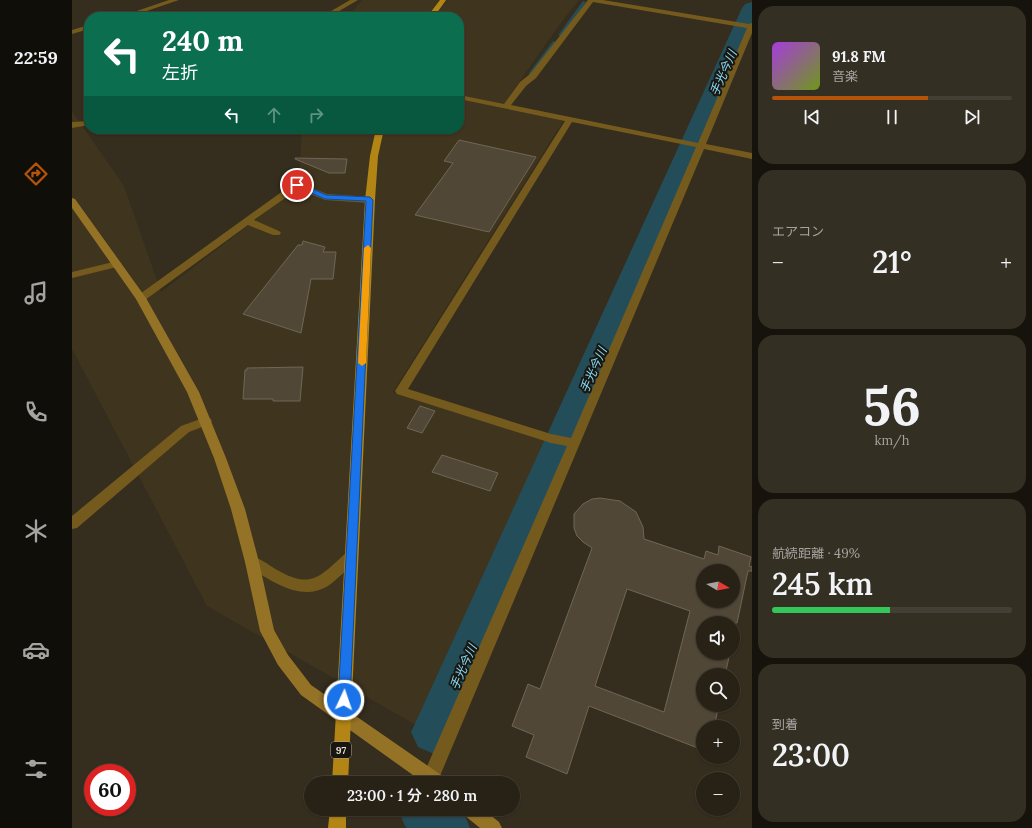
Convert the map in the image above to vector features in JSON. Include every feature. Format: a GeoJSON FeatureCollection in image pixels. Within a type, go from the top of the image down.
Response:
{"type":"FeatureCollection","features":[{"type":"Feature","properties":{"kind":"main road"},"geometry":{"type":"LineString","coordinates":[[434,12],[443,0]]}},
{"type":"Feature","properties":{"kind":"main road","name":"97"},"geometry":{"type":"LineString","coordinates":[[340,776],[370,200],[374,156],[379,134]]}},
{"type":"Feature","properties":{"kind":"main road"},"geometry":{"type":"LineString","coordinates":[[337,828],[338,816]]}},
{"type":"Feature","properties":{"kind":"street"},"geometry":{"type":"LineString","coordinates":[[138,12],[176,0]]}},
{"type":"Feature","properties":{"kind":"street"},"geometry":{"type":"LineString","coordinates":[[333,12],[355,0]]}},
{"type":"Feature","properties":{"kind":"street"},"geometry":{"type":"LineString","coordinates":[[523,84],[525,74],[581,0]]}},
{"type":"Feature","properties":{"kind":"street"},"geometry":{"type":"LineString","coordinates":[[436,776],[566,441],[695,144],[749,26],[591,0],[533,76],[523,84],[506,106]]}},
{"type":"Feature","properties":{"kind":"street"},"geometry":{"type":"LineString","coordinates":[[72,32],[84,28]]}},
{"type":"Feature","properties":{"kind":"street"},"geometry":{"type":"LineString","coordinates":[[553,38],[561,40]]}},
{"type":"Feature","properties":{"kind":"street"},"geometry":{"type":"LineString","coordinates":[[464,98],[752,156]]}},
{"type":"Feature","properties":{"kind":"street"},"geometry":{"type":"LineString","coordinates":[[566,441],[401,391],[570,119]]}},
{"type":"Feature","properties":{"kind":"street"},"geometry":{"type":"LineString","coordinates":[[72,125],[84,124]]}},
{"type":"Feature","properties":{"kind":"street"},"geometry":{"type":"LineString","coordinates":[[142,298],[297,185],[325,197],[370,200]]}},
{"type":"Feature","properties":{"kind":"street"},"geometry":{"type":"LineString","coordinates":[[72,201],[142,298],[193,392],[206,421],[238,509],[252,562],[267,631],[283,660],[306,690],[428,776]]}},
{"type":"Feature","properties":{"kind":"street"},"geometry":{"type":"LineString","coordinates":[[248,221],[276,233]]}},
{"type":"Feature","properties":{"kind":"street"},"geometry":{"type":"LineString","coordinates":[[72,275],[118,264]]}},
{"type":"Feature","properties":{"kind":"street"},"geometry":{"type":"LineString","coordinates":[[72,524],[185,429],[206,421]]}},
{"type":"Feature","properties":{"kind":"street"},"geometry":{"type":"LineString","coordinates":[[252,562],[282,579],[295,584],[307,586],[319,584],[351,557]]}},
{"type":"Feature","properties":{"kind":"street"},"geometry":{"type":"LineString","coordinates":[[478,816],[493,828]]}},
{"type":"Feature","properties":{"kind":"shaded area"},"geometry":{"type":"Polygon","coordinates":[[[362,0],[579,0],[557,28],[501,108],[564,120],[393,392],[545,441],[416,725],[207,606],[72,349],[72,111],[84,128],[84,134],[88,134],[124,186],[161,292],[292,192],[299,181],[302,134],[464,134],[464,12],[352,12],[362,0]]]}},
{"type":"Feature","properties":{"kind":"building"},"geometry":{"type":"Polygon","coordinates":[[[459,140],[536,157],[489,232],[415,215],[453,163],[444,161],[459,140]]]}},
{"type":"Feature","properties":{"kind":"building"},"geometry":{"type":"Polygon","coordinates":[[[295,158],[347,159],[345,173],[329,173],[295,158]]]}},
{"type":"Feature","properties":{"kind":"building"},"geometry":{"type":"Polygon","coordinates":[[[303,241],[325,247],[323,252],[336,252],[333,279],[311,279],[301,333],[243,314],[298,245],[302,245],[303,241]]]}},
{"type":"Feature","properties":{"kind":"building"},"geometry":{"type":"Polygon","coordinates":[[[303,367],[300,401],[243,399],[245,370],[247,370],[247,368],[303,367]]]}},
{"type":"Feature","properties":{"kind":"building"},"geometry":{"type":"Polygon","coordinates":[[[420,406],[435,411],[422,433],[407,428],[420,406]]]}},
{"type":"Feature","properties":{"kind":"building"},"geometry":{"type":"Polygon","coordinates":[[[442,455],[498,473],[490,491],[432,472],[442,455]]]}},
{"type":"Feature","properties":{"kind":"building"},"geometry":{"type":"Polygon","coordinates":[[[600,498],[620,501],[636,512],[643,527],[644,539],[704,559],[706,551],[718,555],[719,546],[751,557],[749,566],[752,567],[752,571],[748,571],[738,616],[696,616],[696,660],[728,660],[727,668],[696,668],[696,712],[717,712],[716,720],[696,720],[696,747],[589,706],[567,774],[526,757],[534,735],[512,726],[528,684],[540,689],[592,548],[577,536],[574,528],[574,514],[583,504],[592,499],[600,498]],[[627,589],[595,686],[664,712],[690,611],[627,589]]]}},
{"type":"Feature","properties":{"kind":"waterway"},"geometry":{"type":"LineString","coordinates":[[560,35],[584,2]]}},
{"type":"Feature","properties":{"kind":"waterway","name":"手光今川"},"geometry":{"type":"LineString","coordinates":[[434,732],[752,8]]}},
{"type":"Feature","properties":{"kind":"waterway"},"geometry":{"type":"LineString","coordinates":[[530,74],[554,42]]}},
{"type":"Feature","properties":{"kind":"waterway","name":"手光今川"},"geometry":{"type":"LineString","coordinates":[[431,816],[446,828]]}},
{"type":"Feature","properties":{"kind":"slow traffic"},"geometry":{"type":"LineString","coordinates":[[362,363],[368,248]]}},
{"type":"Feature","properties":{"kind":"route"},"geometry":{"type":"LineString","coordinates":[[297,185],[325,197],[370,200],[344,700]]}}]}
